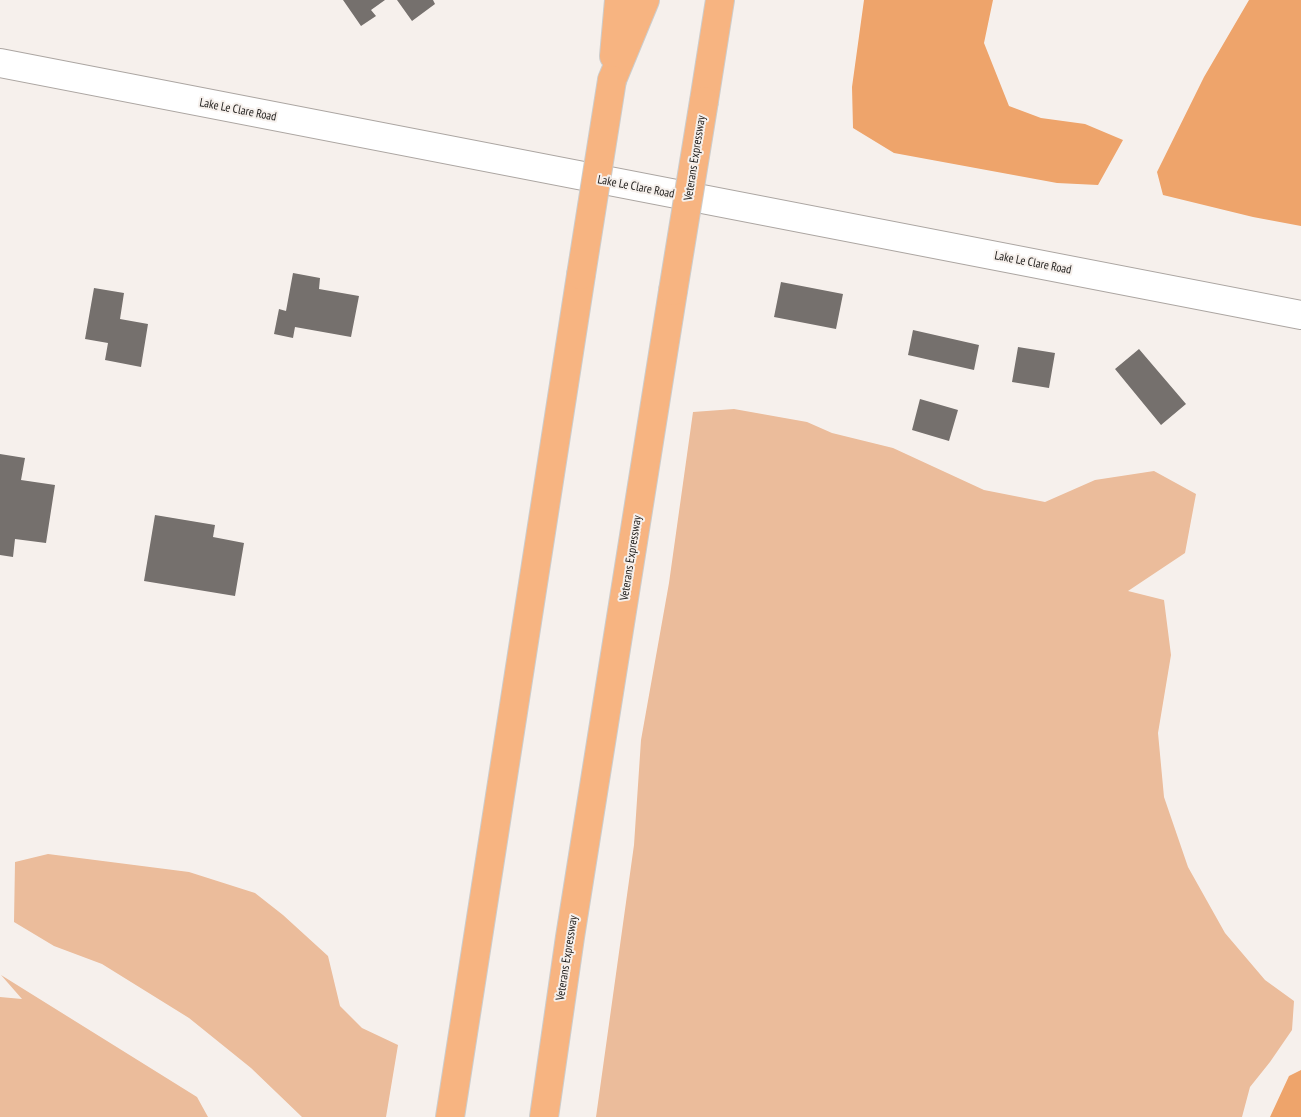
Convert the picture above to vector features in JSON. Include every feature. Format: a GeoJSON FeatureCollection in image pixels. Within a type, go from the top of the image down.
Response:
{"type":"FeatureCollection","features":[{"type":"Feature","properties":{"kind":"highway"},"geometry":{"type":"LineString","coordinates":[[450,1117],[612,80],[619,0]]}},
{"type":"Feature","properties":{"kind":"highway"},"geometry":{"type":"LineString","coordinates":[[612,80],[645,0]]}},
{"type":"Feature","properties":{"kind":"highway","name":"Veterans Expressway"},"geometry":{"type":"LineString","coordinates":[[544,1117],[572,928],[720,0]]}},
{"type":"Feature","properties":{"kind":"street","name":"Lake Le Clare Road"},"geometry":{"type":"LineString","coordinates":[[0,64],[1301,315]]}},
{"type":"Feature","properties":{"kind":"shaded area"},"geometry":{"type":"Polygon","coordinates":[[[864,0],[993,0],[984,43],[1009,106],[1041,118],[1085,124],[1123,140],[1098,185],[1057,183],[894,153],[853,128],[852,87],[864,0]]]}},
{"type":"Feature","properties":{"kind":"shaded area"},"geometry":{"type":"Polygon","coordinates":[[[1249,0],[1301,0],[1301,226],[1253,217],[1163,195],[1157,172],[1204,77],[1249,0]]]}},
{"type":"Feature","properties":{"kind":"shaded area"},"geometry":{"type":"Polygon","coordinates":[[[734,409],[807,422],[832,433],[893,448],[984,490],[1045,502],[1095,480],[1154,471],[1196,494],[1185,553],[1128,591],[1164,600],[1171,655],[1158,733],[1164,797],[1188,867],[1225,933],[1265,980],[1294,1001],[1292,1030],[1250,1087],[1242,1117],[596,1117],[634,845],[641,740],[669,583],[693,412],[734,409]]]}},
{"type":"Feature","properties":{"kind":"shaded area"},"geometry":{"type":"Polygon","coordinates":[[[48,854],[189,872],[255,893],[283,915],[328,956],[340,1006],[362,1028],[398,1045],[386,1117],[302,1117],[251,1068],[189,1018],[102,964],[54,946],[14,922],[15,862],[48,854]]]}},
{"type":"Feature","properties":{"kind":"shaded area"},"geometry":{"type":"Polygon","coordinates":[[[1,975],[197,1097],[208,1117],[0,1117],[0,997],[22,999],[1,975]]]}},
{"type":"Feature","properties":{"kind":"shaded area"},"geometry":{"type":"Polygon","coordinates":[[[1301,1070],[1301,1117],[1270,1117],[1289,1076],[1301,1070]]]}},
{"type":"Feature","properties":{"kind":"building"},"geometry":{"type":"Polygon","coordinates":[[[343,0],[385,0],[371,10],[376,16],[361,26],[343,0]]]}},
{"type":"Feature","properties":{"kind":"building"},"geometry":{"type":"Polygon","coordinates":[[[397,0],[433,0],[435,4],[412,21],[397,0]]]}},
{"type":"Feature","properties":{"kind":"building"},"geometry":{"type":"Polygon","coordinates":[[[293,273],[320,278],[319,289],[359,296],[351,337],[295,327],[293,338],[274,334],[279,309],[286,311],[293,273]]]}},
{"type":"Feature","properties":{"kind":"building"},"geometry":{"type":"Polygon","coordinates":[[[781,282],[843,294],[836,329],[774,317],[781,282]]]}},
{"type":"Feature","properties":{"kind":"building"},"geometry":{"type":"Polygon","coordinates":[[[94,288],[124,293],[120,319],[148,324],[141,367],[105,360],[108,343],[85,339],[94,288]]]}},
{"type":"Feature","properties":{"kind":"building"},"geometry":{"type":"Polygon","coordinates":[[[913,330],[979,345],[974,370],[908,355],[913,330]]]}},
{"type":"Feature","properties":{"kind":"building"},"geometry":{"type":"Polygon","coordinates":[[[1018,347],[1055,353],[1049,388],[1012,382],[1018,347]]]}},
{"type":"Feature","properties":{"kind":"building"},"geometry":{"type":"Polygon","coordinates":[[[1139,349],[1186,404],[1161,425],[1115,369],[1139,349]]]}},
{"type":"Feature","properties":{"kind":"building"},"geometry":{"type":"Polygon","coordinates":[[[920,399],[958,410],[949,441],[912,430],[920,399]]]}},
{"type":"Feature","properties":{"kind":"building"},"geometry":{"type":"Polygon","coordinates":[[[0,454],[25,458],[21,480],[55,485],[46,543],[15,539],[13,557],[0,555],[0,454]]]}},
{"type":"Feature","properties":{"kind":"building"},"geometry":{"type":"Polygon","coordinates":[[[155,515],[215,525],[213,537],[244,543],[235,596],[144,581],[155,515]]]}}]}
